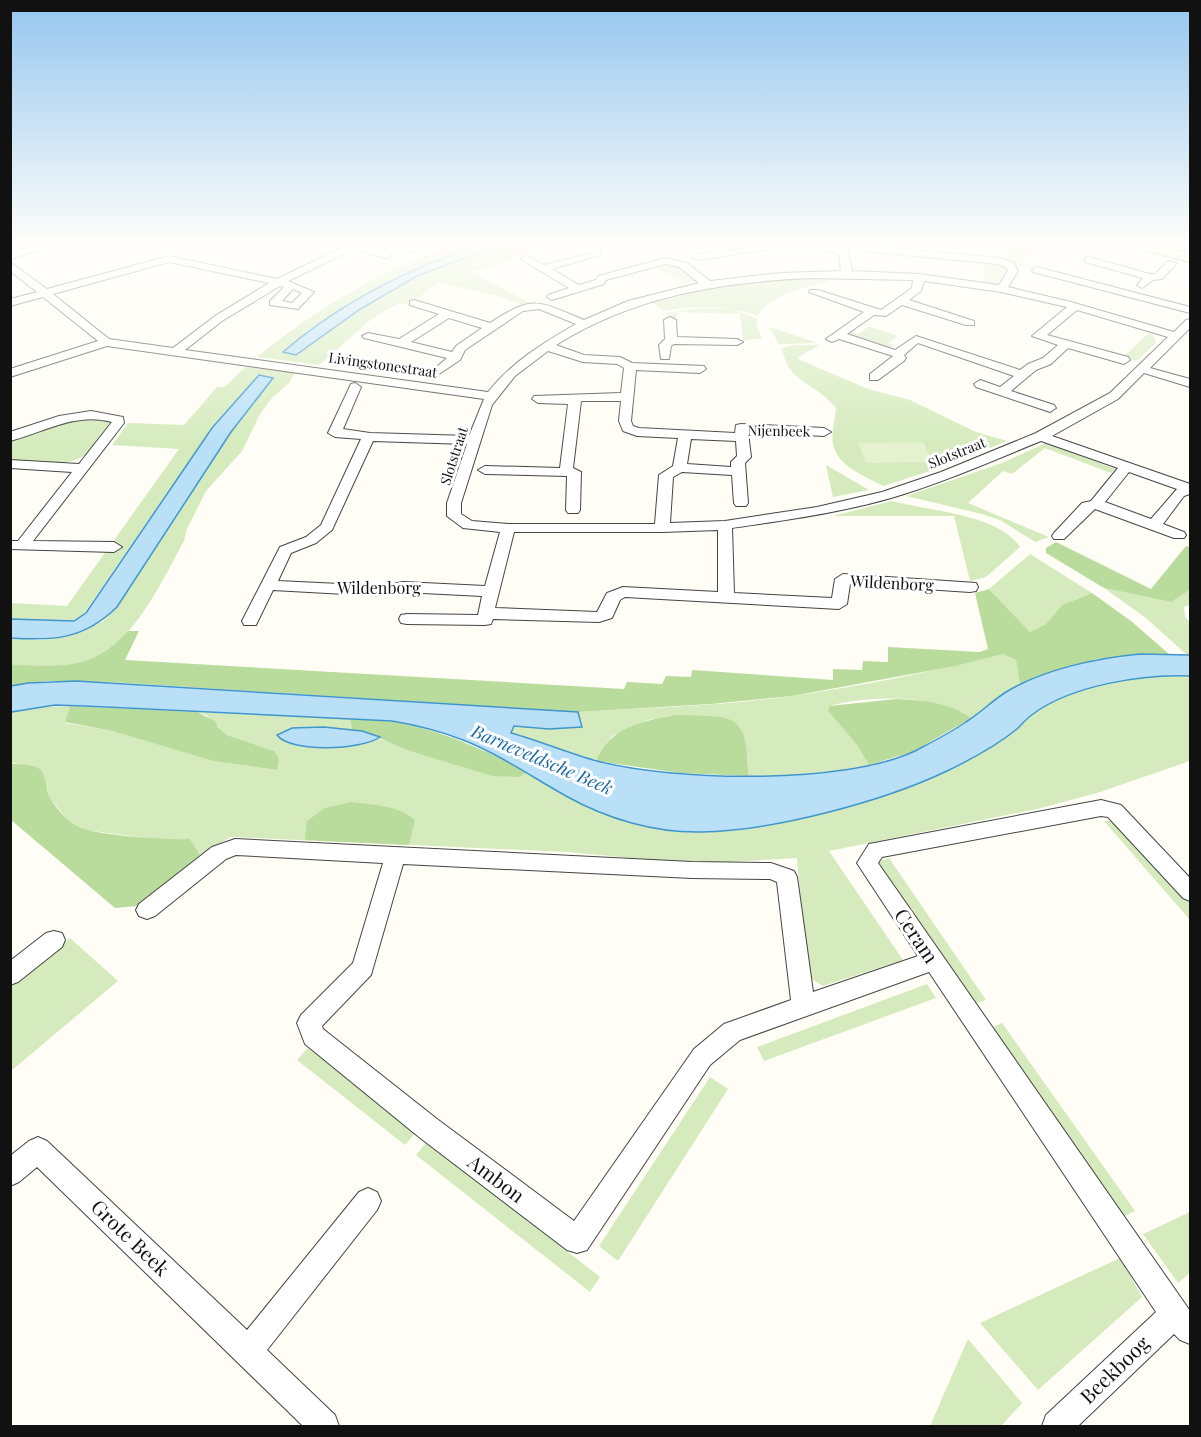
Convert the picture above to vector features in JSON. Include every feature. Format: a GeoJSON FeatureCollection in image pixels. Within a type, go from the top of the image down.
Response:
{"type":"FeatureCollection","features":[{"type":"Feature","properties":{"kind":"street"},"geometry":{"type":"LineString","coordinates":[[69,311],[106,342]]}},
{"type":"Feature","properties":{"kind":"street"},"geometry":{"type":"LineString","coordinates":[[176,351],[208,324],[229,311]]}},
{"type":"Feature","properties":{"kind":"street"},"geometry":{"type":"LineString","coordinates":[[442,311],[491,327]]}},
{"type":"Feature","properties":{"kind":"street"},"geometry":{"type":"LineString","coordinates":[[439,370],[456,357],[460,348],[513,311]]}},
{"type":"Feature","properties":{"kind":"street"},"geometry":{"type":"LineString","coordinates":[[555,311],[584,324]]}},
{"type":"Feature","properties":{"kind":"street","name":"Slotstraat"},"geometry":{"type":"LineString","coordinates":[[615,311],[584,324],[546,346],[525,362],[491,396],[454,503],[454,516],[468,525],[508,528],[662,528],[725,525],[817,511],[886,495],[946,475],[1041,436],[1114,396],[1191,322]]}},
{"type":"Feature","properties":{"kind":"street"},"geometry":{"type":"LineString","coordinates":[[873,311],[882,314],[886,311]]}},
{"type":"Feature","properties":{"kind":"street"},"geometry":{"type":"LineString","coordinates":[[873,311],[833,338],[897,354]]}},
{"type":"Feature","properties":{"kind":"street"},"geometry":{"type":"LineString","coordinates":[[934,311],[970,322]]}},
{"type":"Feature","properties":{"kind":"street"},"geometry":{"type":"LineString","coordinates":[[1069,311],[1038,336],[1124,360]]}},
{"type":"Feature","properties":{"kind":"street","name":"Slotstraat"},"geometry":{"type":"LineString","coordinates":[[1088,311],[1176,336]]}},
{"type":"Feature","properties":{"kind":"street"},"geometry":{"type":"LineString","coordinates":[[400,344],[449,313]]}},
{"type":"Feature","properties":{"kind":"street"},"geometry":{"type":"LineString","coordinates":[[670,320],[671,340]]}},
{"type":"Feature","properties":{"kind":"street"},"geometry":{"type":"LineString","coordinates":[[368,336],[400,344],[413,344],[456,357]]}},
{"type":"Feature","properties":{"kind":"street"},"geometry":{"type":"LineString","coordinates":[[897,354],[916,339],[1022,375]]}},
{"type":"Feature","properties":{"kind":"street"},"geometry":{"type":"LineString","coordinates":[[665,356],[665,345],[671,340]]}},
{"type":"Feature","properties":{"kind":"street"},"geometry":{"type":"LineString","coordinates":[[671,340],[701,360]]}},
{"type":"Feature","properties":{"kind":"street"},"geometry":{"type":"LineString","coordinates":[[10,373],[106,342]]}},
{"type":"Feature","properties":{"kind":"street","name":"Livingstonestraat"},"geometry":{"type":"LineString","coordinates":[[106,342],[491,396]]}},
{"type":"Feature","properties":{"kind":"street"},"geometry":{"type":"LineString","coordinates":[[546,346],[583,357],[620,361],[630,366],[701,360],[737,342]]}},
{"type":"Feature","properties":{"kind":"street"},"geometry":{"type":"LineString","coordinates":[[1003,391],[1032,367],[1047,361],[1066,344]]}},
{"type":"Feature","properties":{"kind":"street"},"geometry":{"type":"LineString","coordinates":[[874,377],[900,358],[897,354]]}},
{"type":"Feature","properties":{"kind":"street","name":"Nijenbeek"},"geometry":{"type":"LineString","coordinates":[[630,366],[625,421],[628,428],[637,432],[685,436],[742,437]]}},
{"type":"Feature","properties":{"kind":"street"},"geometry":{"type":"LineString","coordinates":[[1142,369],[1191,383]]}},
{"type":"Feature","properties":{"kind":"street"},"geometry":{"type":"LineString","coordinates":[[980,384],[1050,408]]}},
{"type":"Feature","properties":{"kind":"street"},"geometry":{"type":"LineString","coordinates":[[327,448],[355,387]]}},
{"type":"Feature","properties":{"kind":"street"},"geometry":{"type":"LineString","coordinates":[[538,399],[574,400],[575,397],[626,397]]}},
{"type":"Feature","properties":{"kind":"street"},"geometry":{"type":"LineString","coordinates":[[566,471],[574,400]]}},
{"type":"Feature","properties":{"kind":"street"},"geometry":{"type":"LineString","coordinates":[[10,436],[75,416],[111,417],[118,420],[118,423],[16,545]]}},
{"type":"Feature","properties":{"kind":"street","name":"Nijenbeek"},"geometry":{"type":"LineString","coordinates":[[741,502],[738,462],[744,457],[741,428],[824,432]]}},
{"type":"Feature","properties":{"kind":"street"},"geometry":{"type":"LineString","coordinates":[[335,433],[361,434],[368,437],[475,440]]}},
{"type":"Feature","properties":{"kind":"street"},"geometry":{"type":"LineString","coordinates":[[680,468],[685,436]]}},
{"type":"Feature","properties":{"kind":"street"},"geometry":{"type":"LineString","coordinates":[[1041,436],[1191,490]]}},
{"type":"Feature","properties":{"kind":"street"},"geometry":{"type":"LineString","coordinates":[[250,621],[285,550],[311,540],[327,527],[368,437]]}},
{"type":"Feature","properties":{"kind":"street"},"geometry":{"type":"LineString","coordinates":[[10,464],[80,468]]}},
{"type":"Feature","properties":{"kind":"street"},"geometry":{"type":"LineString","coordinates":[[1096,504],[1126,467]]}},
{"type":"Feature","properties":{"kind":"street"},"geometry":{"type":"LineString","coordinates":[[662,528],[666,475],[680,468],[738,471]]}},
{"type":"Feature","properties":{"kind":"street"},"geometry":{"type":"LineString","coordinates":[[485,470],[574,472],[576,476],[573,510]]}},
{"type":"Feature","properties":{"kind":"street"},"geometry":{"type":"LineString","coordinates":[[1154,525],[1179,493],[1191,490]]}},
{"type":"Feature","properties":{"kind":"street"},"geometry":{"type":"LineString","coordinates":[[1059,536],[1087,506],[1096,504],[1179,535]]}},
{"type":"Feature","properties":{"kind":"street"},"geometry":{"type":"LineString","coordinates":[[725,525],[726,598]]}},
{"type":"Feature","properties":{"kind":"street"},"geometry":{"type":"LineString","coordinates":[[486,613],[508,528]]}},
{"type":"Feature","properties":{"kind":"street"},"geometry":{"type":"LineString","coordinates":[[16,545],[114,547]]}},
{"type":"Feature","properties":{"kind":"street","name":"Wildenborg"},"geometry":{"type":"LineString","coordinates":[[407,619],[485,620],[486,613],[599,617],[606,614],[613,597],[623,592],[839,604],[843,579],[970,587]]}},
{"type":"Feature","properties":{"kind":"street","name":"Wildenborg"},"geometry":{"type":"LineString","coordinates":[[268,585],[381,591],[403,587],[491,591]]}},
{"type":"Feature","properties":{"kind":"street","name":"Ceram"},"geometry":{"type":"LineString","coordinates":[[1182,1322],[867,863],[876,850],[1101,808],[1113,810],[1191,892]]}},
{"type":"Feature","properties":{"kind":"street"},"geometry":{"type":"LineString","coordinates":[[147,910],[219,853],[235,847],[692,870],[771,871],[787,877],[803,1006]]}},
{"type":"Feature","properties":{"kind":"street","name":"Ambon"},"geometry":{"type":"LineString","coordinates":[[395,856],[363,968],[309,1023],[313,1036],[428,1128],[577,1240],[702,1057],[732,1032],[933,961]]}},
{"type":"Feature","properties":{"kind":"street"},"geometry":{"type":"LineString","coordinates":[[10,975],[54,940]]}},
{"type":"Feature","properties":{"kind":"street","name":"Grote Beek"},"geometry":{"type":"LineString","coordinates":[[10,1173],[38,1150],[324,1426]]}},
{"type":"Feature","properties":{"kind":"street"},"geometry":{"type":"LineString","coordinates":[[248,1351],[368,1201]]}},
{"type":"Feature","properties":{"kind":"street","name":"Beekboog"},"geometry":{"type":"LineString","coordinates":[[1057,1426],[1182,1322]]}},
{"type":"Feature","properties":{"kind":"green space"},"geometry":{"type":"Polygon","coordinates":[[[320,311],[339,311],[304,333],[356,311],[384,311],[319,365],[257,357],[320,311]]]}},
{"type":"Feature","properties":{"kind":"green space"},"geometry":{"type":"Polygon","coordinates":[[[681,311],[735,311],[757,319],[757,327],[762,338],[743,341],[740,314],[677,312],[676,318],[672,318],[667,313],[681,311]]]}},
{"type":"Feature","properties":{"kind":"green space"},"geometry":{"type":"Polygon","coordinates":[[[738,311],[761,311],[758,316],[738,311]]]}},
{"type":"Feature","properties":{"kind":"green space"},"geometry":{"type":"Polygon","coordinates":[[[869,326],[898,336],[888,343],[897,346],[883,347],[848,334],[849,331],[859,334],[869,326]]]}},
{"type":"Feature","properties":{"kind":"green space"},"geometry":{"type":"Polygon","coordinates":[[[769,327],[818,343],[779,344],[769,327]]]}},
{"type":"Feature","properties":{"kind":"green space"},"geometry":{"type":"Polygon","coordinates":[[[1149,333],[1154,336],[1156,343],[1136,361],[1123,357],[1149,333]]]}},
{"type":"Feature","properties":{"kind":"green space"},"geometry":{"type":"Polygon","coordinates":[[[796,345],[820,345],[798,357],[800,360],[868,389],[910,400],[976,432],[1007,441],[933,470],[883,486],[854,471],[837,454],[832,438],[836,408],[827,398],[794,374],[781,348],[796,345]]]}},
{"type":"Feature","properties":{"kind":"green space"},"geometry":{"type":"Polygon","coordinates":[[[246,367],[295,373],[289,383],[272,398],[260,414],[242,451],[206,491],[187,529],[184,541],[165,576],[129,631],[114,646],[98,657],[80,664],[54,667],[11,665],[10,638],[42,640],[102,622],[117,607],[231,432],[273,378],[259,375],[212,428],[81,618],[74,621],[11,619],[11,603],[67,606],[179,449],[112,445],[128,423],[184,425],[217,387],[224,387],[246,367]]]}},
{"type":"Feature","properties":{"kind":"green space"},"geometry":{"type":"Polygon","coordinates":[[[74,418],[109,421],[111,424],[94,447],[80,458],[61,463],[11,461],[10,440],[74,418]]]}},
{"type":"Feature","properties":{"kind":"green space"},"geometry":{"type":"Polygon","coordinates":[[[923,442],[933,462],[866,463],[858,443],[923,442]]]}},
{"type":"Feature","properties":{"kind":"green space"},"geometry":{"type":"Polygon","coordinates":[[[1046,443],[1115,469],[1111,473],[1045,448],[1012,474],[1003,471],[968,503],[1049,537],[1035,542],[1000,520],[906,496],[1002,463],[1046,443]]]}},
{"type":"Feature","properties":{"kind":"green space"},"geometry":{"type":"Polygon","coordinates":[[[826,465],[869,490],[833,497],[826,465]]]}},
{"type":"Feature","properties":{"kind":"green space"},"geometry":{"type":"Polygon","coordinates":[[[892,501],[962,515],[980,521],[1010,536],[1020,547],[986,577],[970,581],[954,516],[833,516],[892,501]]]}},
{"type":"Feature","properties":{"kind":"green space"},"geometry":{"type":"Polygon","coordinates":[[[1056,542],[1151,589],[1186,546],[1190,547],[1190,590],[1171,602],[1104,588],[1046,553],[1046,548],[1056,542]]]}},
{"type":"Feature","properties":{"kind":"green space"},"geometry":{"type":"Polygon","coordinates":[[[1030,554],[1092,593],[1062,605],[1046,624],[1030,632],[989,589],[1030,554]]]}},
{"type":"Feature","properties":{"kind":"green space"},"geometry":{"type":"Polygon","coordinates":[[[1104,588],[1171,602],[1190,590],[1190,605],[1184,607],[1185,617],[1190,622],[1190,655],[1187,655],[1146,618],[1104,588]]]}},
{"type":"Feature","properties":{"kind":"green space"},"geometry":{"type":"Polygon","coordinates":[[[989,589],[1030,632],[1046,624],[1062,605],[1092,593],[1131,621],[1169,654],[1096,659],[1020,685],[1016,660],[1003,654],[955,666],[792,696],[711,704],[578,712],[110,682],[46,681],[11,686],[11,665],[45,666],[74,664],[88,660],[101,654],[128,631],[139,631],[125,660],[624,689],[627,682],[662,684],[666,676],[691,677],[692,670],[833,680],[833,669],[862,670],[863,661],[888,662],[888,647],[980,652],[988,649],[975,593],[989,589]]]}},
{"type":"Feature","properties":{"kind":"green space"},"geometry":{"type":"Polygon","coordinates":[[[1003,654],[1016,660],[1020,685],[972,718],[940,704],[903,699],[864,700],[829,706],[828,711],[857,745],[869,765],[839,771],[748,776],[748,758],[675,715],[648,720],[612,736],[596,760],[510,733],[514,726],[549,729],[582,727],[578,712],[712,704],[792,696],[898,678],[1003,654]]]}},
{"type":"Feature","properties":{"kind":"green space"},"geometry":{"type":"Polygon","coordinates":[[[1190,676],[1190,761],[1097,793],[1037,809],[829,851],[903,960],[823,986],[813,980],[807,971],[797,858],[695,864],[567,852],[231,837],[200,855],[190,839],[162,840],[85,830],[72,824],[50,799],[45,782],[26,765],[11,763],[10,712],[40,707],[70,706],[65,723],[112,731],[213,761],[276,770],[279,758],[274,751],[227,735],[206,715],[197,712],[350,718],[352,730],[292,728],[334,748],[378,739],[397,744],[410,751],[519,777],[528,772],[588,807],[645,826],[683,832],[724,831],[805,816],[879,795],[929,777],[986,749],[1050,703],[1088,688],[1130,679],[1190,676]]]}},
{"type":"Feature","properties":{"kind":"green space"},"geometry":{"type":"Polygon","coordinates":[[[896,699],[936,703],[954,708],[972,718],[912,752],[869,765],[857,745],[828,711],[829,706],[896,699]]]}},
{"type":"Feature","properties":{"kind":"green space"},"geometry":{"type":"Polygon","coordinates":[[[70,706],[197,712],[215,721],[227,735],[274,751],[279,758],[277,770],[213,761],[112,731],[65,722],[70,706]]]}},
{"type":"Feature","properties":{"kind":"green space"},"geometry":{"type":"Polygon","coordinates":[[[675,715],[711,716],[733,722],[740,728],[745,739],[748,776],[680,773],[596,761],[609,740],[628,727],[675,715]]]}},
{"type":"Feature","properties":{"kind":"green space"},"geometry":{"type":"Polygon","coordinates":[[[350,718],[398,723],[442,734],[528,772],[519,777],[492,776],[410,751],[362,731],[352,730],[350,718]]]}},
{"type":"Feature","properties":{"kind":"green space"},"geometry":{"type":"Polygon","coordinates":[[[10,764],[32,766],[41,770],[52,801],[75,825],[113,835],[190,839],[200,855],[137,906],[115,908],[11,820],[10,764]]]}},
{"type":"Feature","properties":{"kind":"green space"},"geometry":{"type":"Polygon","coordinates":[[[351,802],[401,811],[415,820],[409,845],[305,840],[307,821],[325,808],[351,802]]]}},
{"type":"Feature","properties":{"kind":"green space"},"geometry":{"type":"Polygon","coordinates":[[[1115,820],[1190,903],[1190,920],[1104,821],[1115,820]]]}},
{"type":"Feature","properties":{"kind":"green space"},"geometry":{"type":"Polygon","coordinates":[[[889,858],[986,1000],[974,1004],[878,862],[889,858]]]}},
{"type":"Feature","properties":{"kind":"green space"},"geometry":{"type":"Polygon","coordinates":[[[70,938],[118,981],[11,1071],[11,985],[70,938]]]}},
{"type":"Feature","properties":{"kind":"green space"},"geometry":{"type":"Polygon","coordinates":[[[927,984],[936,998],[764,1061],[757,1047],[927,984]]]}},
{"type":"Feature","properties":{"kind":"green space"},"geometry":{"type":"Polygon","coordinates":[[[1002,1023],[1135,1211],[1122,1217],[990,1028],[1002,1023]]]}},
{"type":"Feature","properties":{"kind":"green space"},"geometry":{"type":"Polygon","coordinates":[[[308,1048],[416,1132],[405,1145],[297,1060],[308,1048]]]}},
{"type":"Feature","properties":{"kind":"green space"},"geometry":{"type":"Polygon","coordinates":[[[710,1077],[728,1089],[618,1261],[599,1246],[710,1077]]]}},
{"type":"Feature","properties":{"kind":"green space"},"geometry":{"type":"Polygon","coordinates":[[[427,1142],[600,1277],[590,1292],[416,1155],[427,1142]]]}},
{"type":"Feature","properties":{"kind":"green space"},"geometry":{"type":"Polygon","coordinates":[[[1190,1212],[1190,1273],[1178,1283],[1143,1234],[1190,1212]]]}},
{"type":"Feature","properties":{"kind":"green space"},"geometry":{"type":"Polygon","coordinates":[[[1120,1258],[1142,1297],[1038,1390],[980,1323],[1120,1258]]]}},
{"type":"Feature","properties":{"kind":"green space"},"geometry":{"type":"Polygon","coordinates":[[[968,1339],[1022,1403],[1001,1426],[930,1426],[968,1339]]]}},
{"type":"Feature","properties":{"kind":"water"},"geometry":{"type":"Polygon","coordinates":[[[338,311],[358,311],[296,355],[283,352],[305,334],[338,311]]]}},
{"type":"Feature","properties":{"kind":"water"},"geometry":{"type":"Polygon","coordinates":[[[259,375],[273,378],[231,432],[117,607],[93,626],[68,636],[41,639],[11,638],[11,619],[74,621],[86,613],[212,428],[259,375]]]}},
{"type":"Feature","properties":{"kind":"water","name":"Barneveldsche Beek"},"geometry":{"type":"Polygon","coordinates":[[[1140,654],[1190,655],[1190,676],[1130,679],[1068,696],[1033,714],[992,747],[965,762],[921,782],[859,804],[760,826],[701,832],[666,830],[615,818],[566,796],[476,746],[437,731],[392,721],[55,705],[11,712],[11,686],[76,681],[578,712],[582,727],[549,729],[514,726],[511,733],[597,761],[630,768],[712,776],[803,774],[846,770],[884,762],[915,751],[960,726],[1006,692],[1037,677],[1106,658],[1140,654]]]}},
{"type":"Feature","properties":{"kind":"water"},"geometry":{"type":"Polygon","coordinates":[[[324,727],[362,731],[380,737],[358,745],[327,748],[296,745],[284,741],[277,735],[292,728],[324,727]]]}}]}
